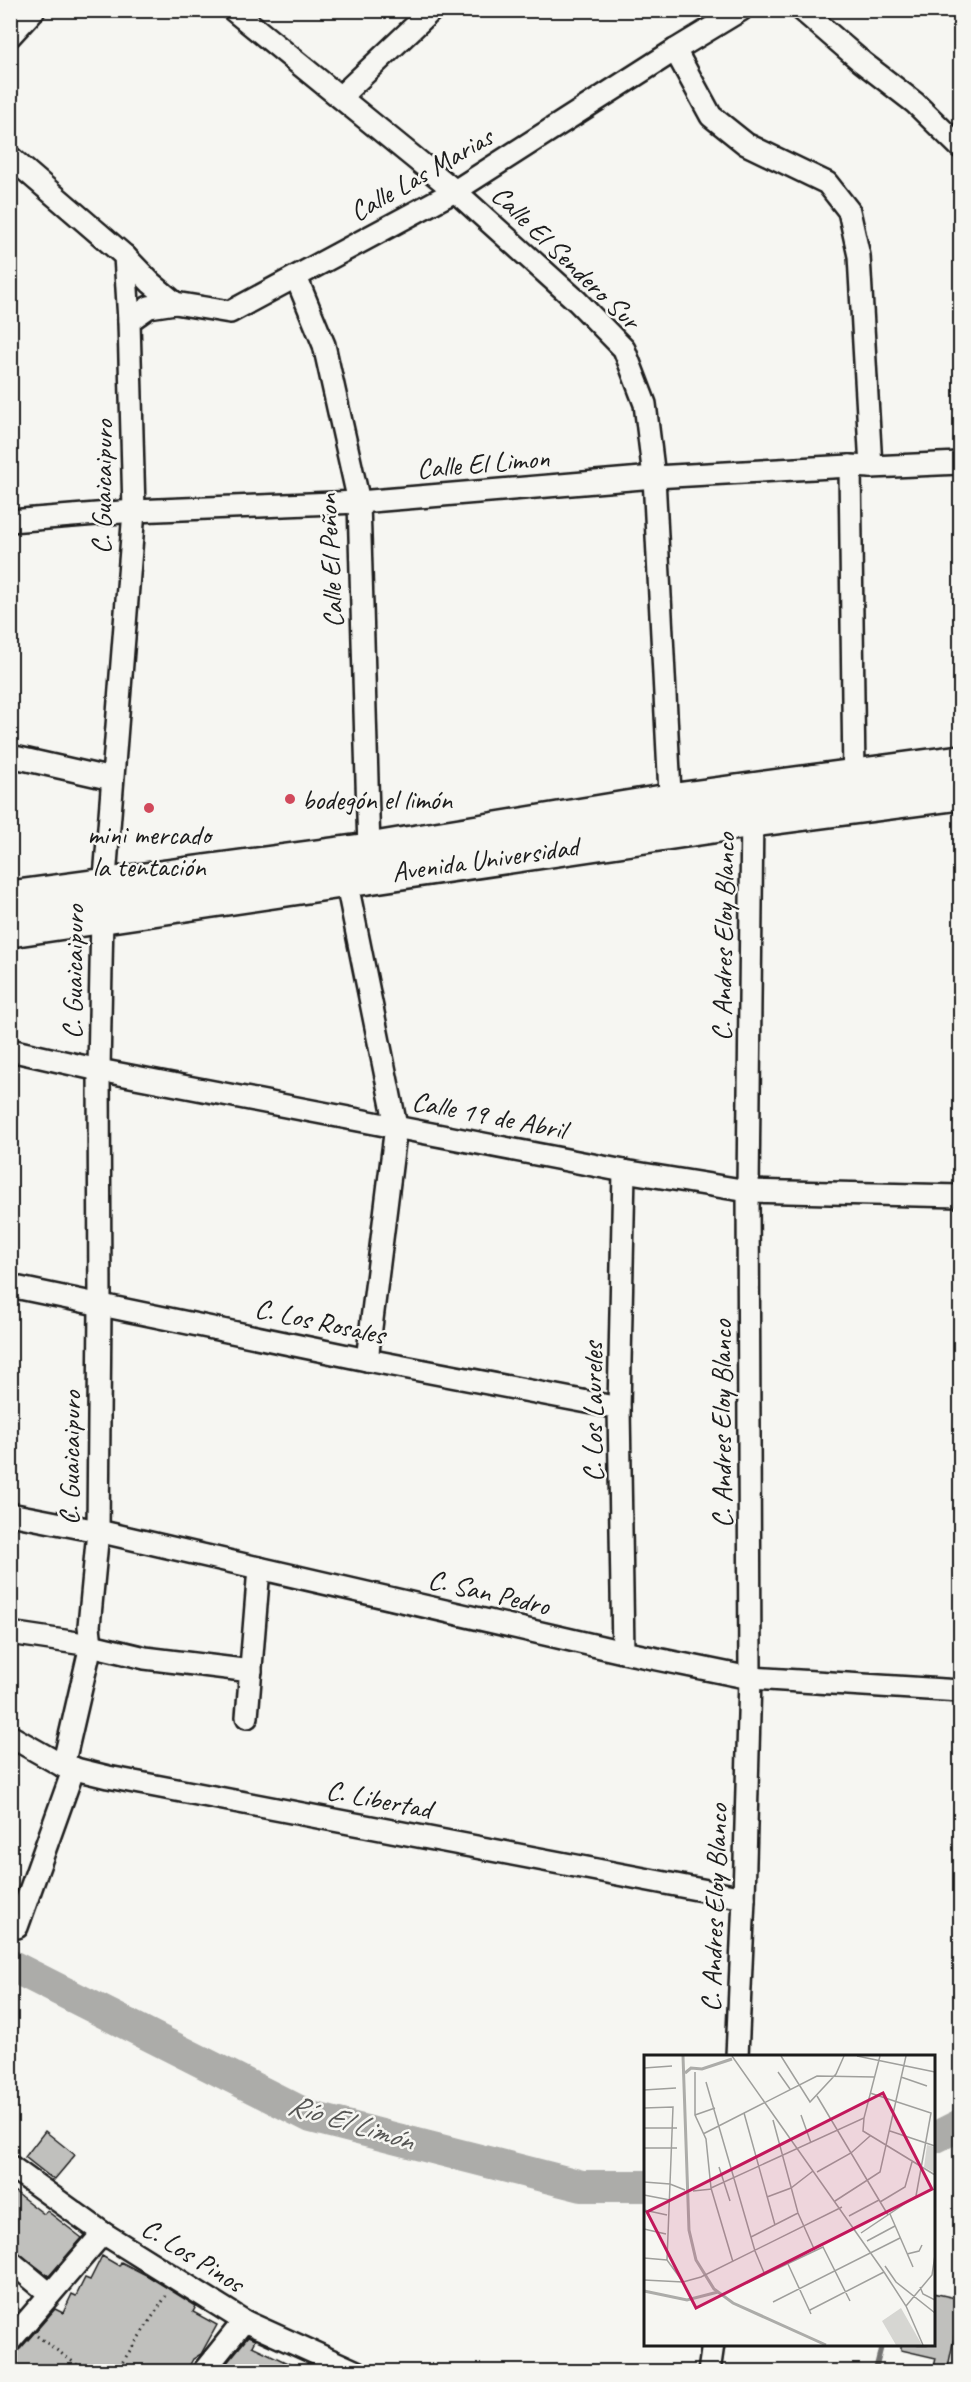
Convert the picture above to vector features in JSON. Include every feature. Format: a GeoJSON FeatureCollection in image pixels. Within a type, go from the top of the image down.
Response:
{"type":"FeatureCollection","features":[{"type":"Feature","properties":{"kind":"main road","name":"Avenida Universidad"},"geometry":{"type":"LineString","coordinates":[[752,805],[854,777],[960,762]]}},
{"type":"Feature","properties":{"kind":"main road","name":"Avenida Universidad"},"geometry":{"type":"LineString","coordinates":[[10,930],[103,900],[369,850],[752,805],[960,794]]}},
{"type":"Feature","properties":{"kind":"main road","name":"Avenida Universidad"},"geometry":{"type":"LineString","coordinates":[[10,898],[103,900],[346,879],[672,816]]}},
{"type":"Feature","properties":{"kind":"street"},"geometry":{"type":"LineString","coordinates":[[10,36],[34,10]]}},
{"type":"Feature","properties":{"kind":"street","name":"Calle El Sendero Sur"},"geometry":{"type":"LineString","coordinates":[[232,10],[455,191],[577,301],[624,349],[645,404],[654,477],[672,816]]}},
{"type":"Feature","properties":{"kind":"street"},"geometry":{"type":"LineString","coordinates":[[340,96],[432,10]]}},
{"type":"Feature","properties":{"kind":"street","name":"Calle Las Marias"},"geometry":{"type":"LineString","coordinates":[[175,303],[230,312],[455,191],[741,10]]}},
{"type":"Feature","properties":{"kind":"street"},"geometry":{"type":"LineString","coordinates":[[802,10],[862,62],[915,103],[960,147]]}},
{"type":"Feature","properties":{"kind":"street"},"geometry":{"type":"LineString","coordinates":[[675,50],[711,117],[746,144],[827,183],[849,211],[859,256],[871,467]]}},
{"type":"Feature","properties":{"kind":"street"},"geometry":{"type":"LineString","coordinates":[[10,157],[125,256],[151,283],[175,303]]}},
{"type":"Feature","properties":{"kind":"street","name":"C. Guaicaipuro"},"geometry":{"type":"LineString","coordinates":[[17,1927],[68,1767],[91,1645],[89,1626],[98,1531],[99,1070],[103,900],[134,511],[125,256]]}},
{"type":"Feature","properties":{"kind":"street","name":"Calle El Peñon"},"geometry":{"type":"LineString","coordinates":[[296,277],[324,345],[359,502],[369,850]]}},
{"type":"Feature","properties":{"kind":"street"},"geometry":{"type":"LineString","coordinates":[[129,321],[149,307],[175,303]]}},
{"type":"Feature","properties":{"kind":"street","name":"Calle El Limon"},"geometry":{"type":"LineString","coordinates":[[10,521],[134,511],[359,502],[654,477],[850,466],[960,464]]}},
{"type":"Feature","properties":{"kind":"street"},"geometry":{"type":"LineString","coordinates":[[850,466],[854,777]]}},
{"type":"Feature","properties":{"kind":"street"},"geometry":{"type":"LineString","coordinates":[[10,756],[112,778]]}},
{"type":"Feature","properties":{"kind":"street","name":"C. Andres Eloy Blanco"},"geometry":{"type":"LineString","coordinates":[[737,2055],[750,1678],[748,1191],[752,805]]}},
{"type":"Feature","properties":{"kind":"street"},"geometry":{"type":"LineString","coordinates":[[346,879],[396,1126],[367,1360]]}},
{"type":"Feature","properties":{"kind":"street","name":"Calle 19 de Abril"},"geometry":{"type":"LineString","coordinates":[[10,1050],[99,1070],[624,1171],[748,1191],[960,1196]]}},
{"type":"Feature","properties":{"kind":"street","name":"C. Los Laureles"},"geometry":{"type":"LineString","coordinates":[[623,1652],[619,1408],[624,1171]]}},
{"type":"Feature","properties":{"kind":"street","name":"C. Los Rosales"},"geometry":{"type":"LineString","coordinates":[[10,1286],[367,1360],[619,1408]]}},
{"type":"Feature","properties":{"kind":"street","name":"C. San Pedro"},"geometry":{"type":"LineString","coordinates":[[10,1514],[98,1531],[623,1652],[750,1678],[960,1690]]}},
{"type":"Feature","properties":{"kind":"street"},"geometry":{"type":"LineString","coordinates":[[247,1717],[259,1568]]}},
{"type":"Feature","properties":{"kind":"street"},"geometry":{"type":"LineString","coordinates":[[10,1633],[91,1645],[145,1658],[251,1671]]}},
{"type":"Feature","properties":{"kind":"street","name":"C. Libertad"},"geometry":{"type":"LineString","coordinates":[[10,1736],[68,1767],[744,1898]]}},
{"type":"Feature","properties":{"kind":"street","name":"C. Los Pinos"},"geometry":{"type":"LineString","coordinates":[[10,2166],[103,2233],[244,2321],[357,2372]]}},
{"type":"Feature","properties":{"kind":"street"},"geometry":{"type":"LineString","coordinates":[[17,2333],[103,2233]]}},
{"type":"Feature","properties":{"kind":"street"},"geometry":{"type":"LineString","coordinates":[[10,2261],[50,2294]]}},
{"type":"Feature","properties":{"kind":"street"},"geometry":{"type":"LineString","coordinates":[[203,2372],[244,2321]]}},
{"type":"Feature","properties":{"kind":"street"},"geometry":{"type":"LineString","coordinates":[[709,2372],[713,2346]]}},
{"type":"Feature","properties":{"kind":"path"},"geometry":{"type":"LineString","coordinates":[[116,2372],[177,2279]]}},
{"type":"Feature","properties":{"kind":"path"},"geometry":{"type":"LineString","coordinates":[[17,2333],[87,2372]]}},
{"type":"Feature","properties":{"kind":"building"},"geometry":{"type":"Polygon","coordinates":[[[45,2131],[75,2155],[54,2180],[25,2157],[45,2131]]]}},
{"type":"Feature","properties":{"kind":"building"},"geometry":{"type":"Polygon","coordinates":[[[10,2188],[44,2214],[47,2211],[82,2238],[49,2276],[10,2247],[10,2188]]]}},
{"type":"Feature","properties":{"kind":"building"},"geometry":{"type":"Polygon","coordinates":[[[102,2256],[119,2266],[121,2262],[148,2276],[196,2306],[193,2312],[217,2325],[201,2354],[193,2359],[186,2372],[174,2372],[166,2367],[163,2372],[10,2372],[10,2353],[20,2349],[55,2309],[63,2313],[72,2294],[76,2296],[85,2278],[90,2280],[102,2256]]]}},
{"type":"Feature","properties":{"kind":"building"},"geometry":{"type":"Polygon","coordinates":[[[935,2293],[960,2299],[947,2372],[933,2372],[936,2358],[901,2350],[901,2346],[935,2346],[935,2293]]]}},
{"type":"Feature","properties":{"kind":"building"},"geometry":{"type":"Polygon","coordinates":[[[10,2302],[20,2310],[10,2321],[10,2302]]]}},
{"type":"Feature","properties":{"kind":"building"},"geometry":{"type":"Polygon","coordinates":[[[248,2337],[255,2340],[252,2346],[306,2372],[221,2370],[248,2337]]]}},
{"type":"Feature","properties":{"kind":"waterway","name":"Río El Limón"},"geometry":{"type":"LineString","coordinates":[[10,1965],[311,2117],[582,2186],[644,2186]]}},
{"type":"Feature","properties":{"kind":"waterway","name":"Río El Limón"},"geometry":{"type":"LineString","coordinates":[[935,2138],[960,2125]]}},
{"type":"Feature","properties":{"kind":"waterway"},"geometry":{"type":"LineString","coordinates":[[875,2372],[882,2346]]}},
{"type":"Feature","properties":{"kind":"place","name":"bodegón el limón"},"geometry":{"type":"Point","coordinates":[290,799]}},
{"type":"Feature","properties":{"kind":"place","name":"mini mercado la tentación"},"geometry":{"type":"Point","coordinates":[149,808]}}]}
